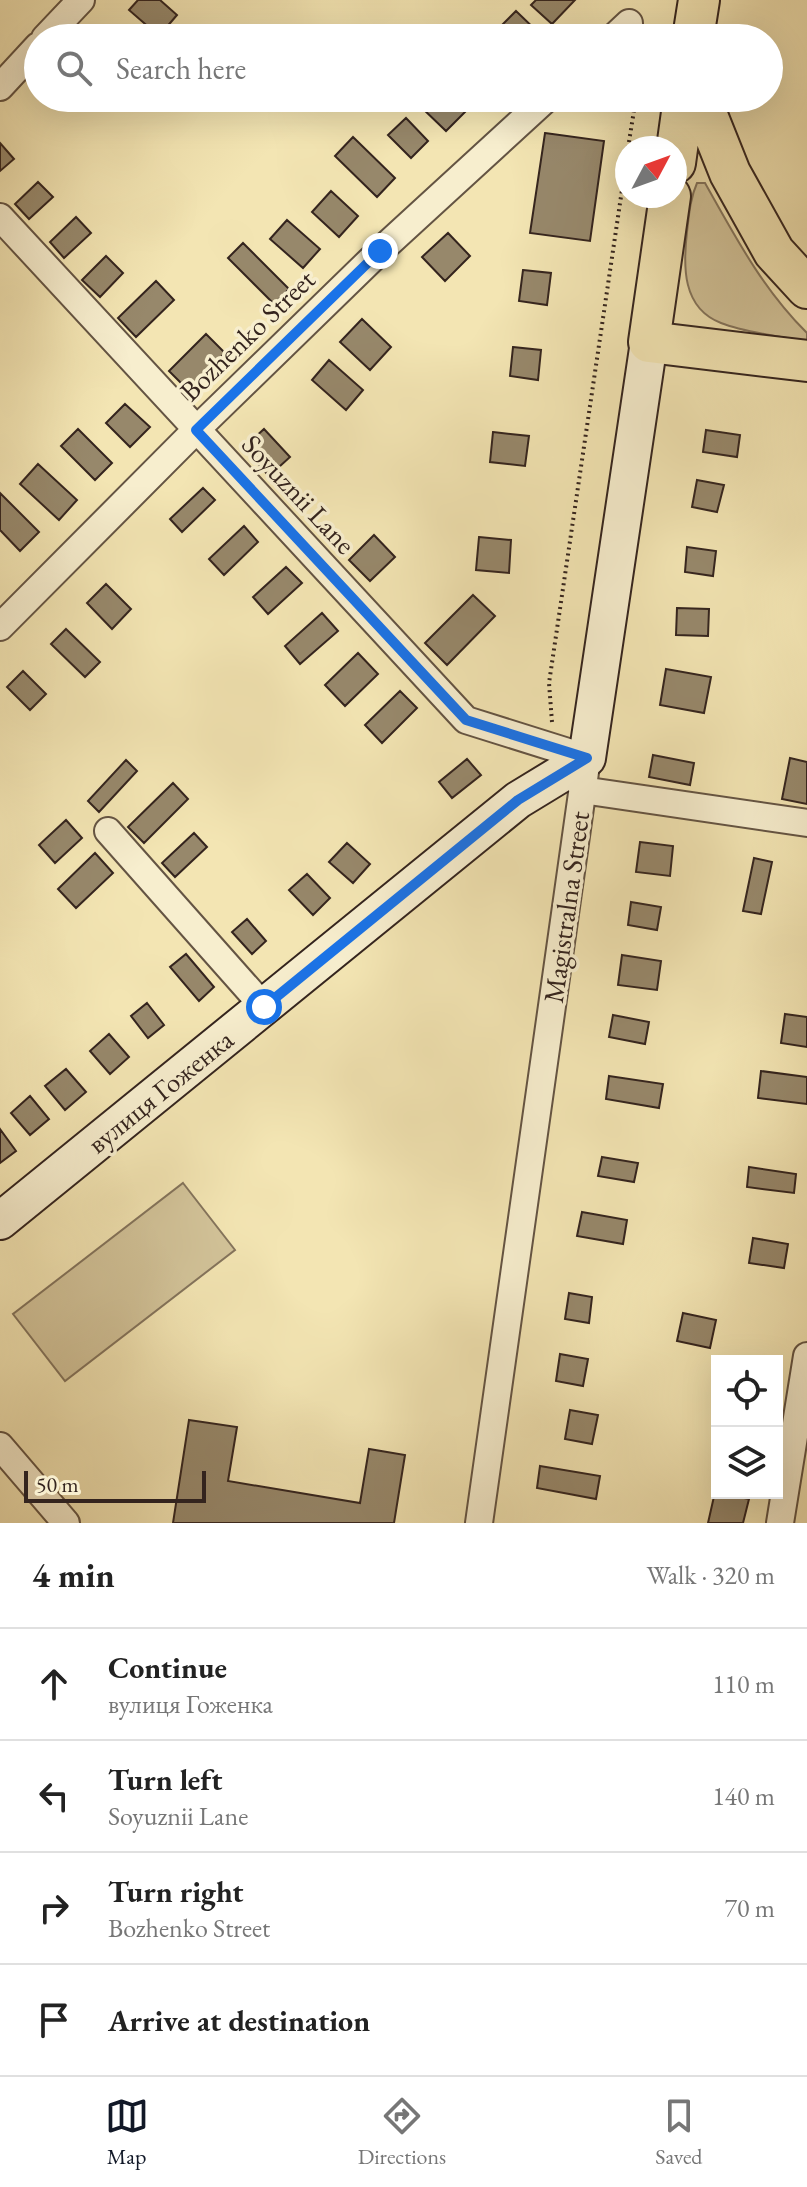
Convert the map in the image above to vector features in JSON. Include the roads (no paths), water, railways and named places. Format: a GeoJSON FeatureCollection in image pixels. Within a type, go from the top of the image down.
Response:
{"type":"FeatureCollection","features":[{"type":"Feature","properties":{"kind":"main road"},"geometry":{"type":"LineString","coordinates":[[695,24],[699,0]]}},
{"type":"Feature","properties":{"kind":"main road"},"geometry":{"type":"LineString","coordinates":[[679,136],[682,112]]}},
{"type":"Feature","properties":{"kind":"main road"},"geometry":{"type":"LineString","coordinates":[[706,112],[730,173],[774,252],[807,288]]}},
{"type":"Feature","properties":{"kind":"main road","name":"Magistralna Street"},"geometry":{"type":"LineString","coordinates":[[649,342],[668,208]]}},
{"type":"Feature","properties":{"kind":"main road"},"geometry":{"type":"LineString","coordinates":[[649,342],[807,361]]}},
{"type":"Feature","properties":{"kind":"street"},"geometry":{"type":"LineString","coordinates":[[58,24],[81,0]]}},
{"type":"Feature","properties":{"kind":"street"},"geometry":{"type":"LineString","coordinates":[[0,87],[24,61]]}},
{"type":"Feature","properties":{"kind":"street","name":"Bozhenko Street"},"geometry":{"type":"LineString","coordinates":[[0,627],[380,251],[532,112]]}},
{"type":"Feature","properties":{"kind":"street","name":"Soyuznii Lane"},"geometry":{"type":"LineString","coordinates":[[0,217],[466,720],[574,765],[807,823]]}},
{"type":"Feature","properties":{"kind":"street","name":"Magistralna Street"},"geometry":{"type":"LineString","coordinates":[[479,1523],[574,765],[649,342]]}},
{"type":"Feature","properties":{"kind":"street","name":"вулиця Гоженка"},"geometry":{"type":"LineString","coordinates":[[0,1221],[518,800],[574,765]]}},
{"type":"Feature","properties":{"kind":"street"},"geometry":{"type":"LineString","coordinates":[[108,831],[264,1007]]}},
{"type":"Feature","properties":{"kind":"street"},"geometry":{"type":"LineString","coordinates":[[780,1523],[807,1356]]}},
{"type":"Feature","properties":{"kind":"street"},"geometry":{"type":"LineString","coordinates":[[0,1446],[66,1523]]}}]}
